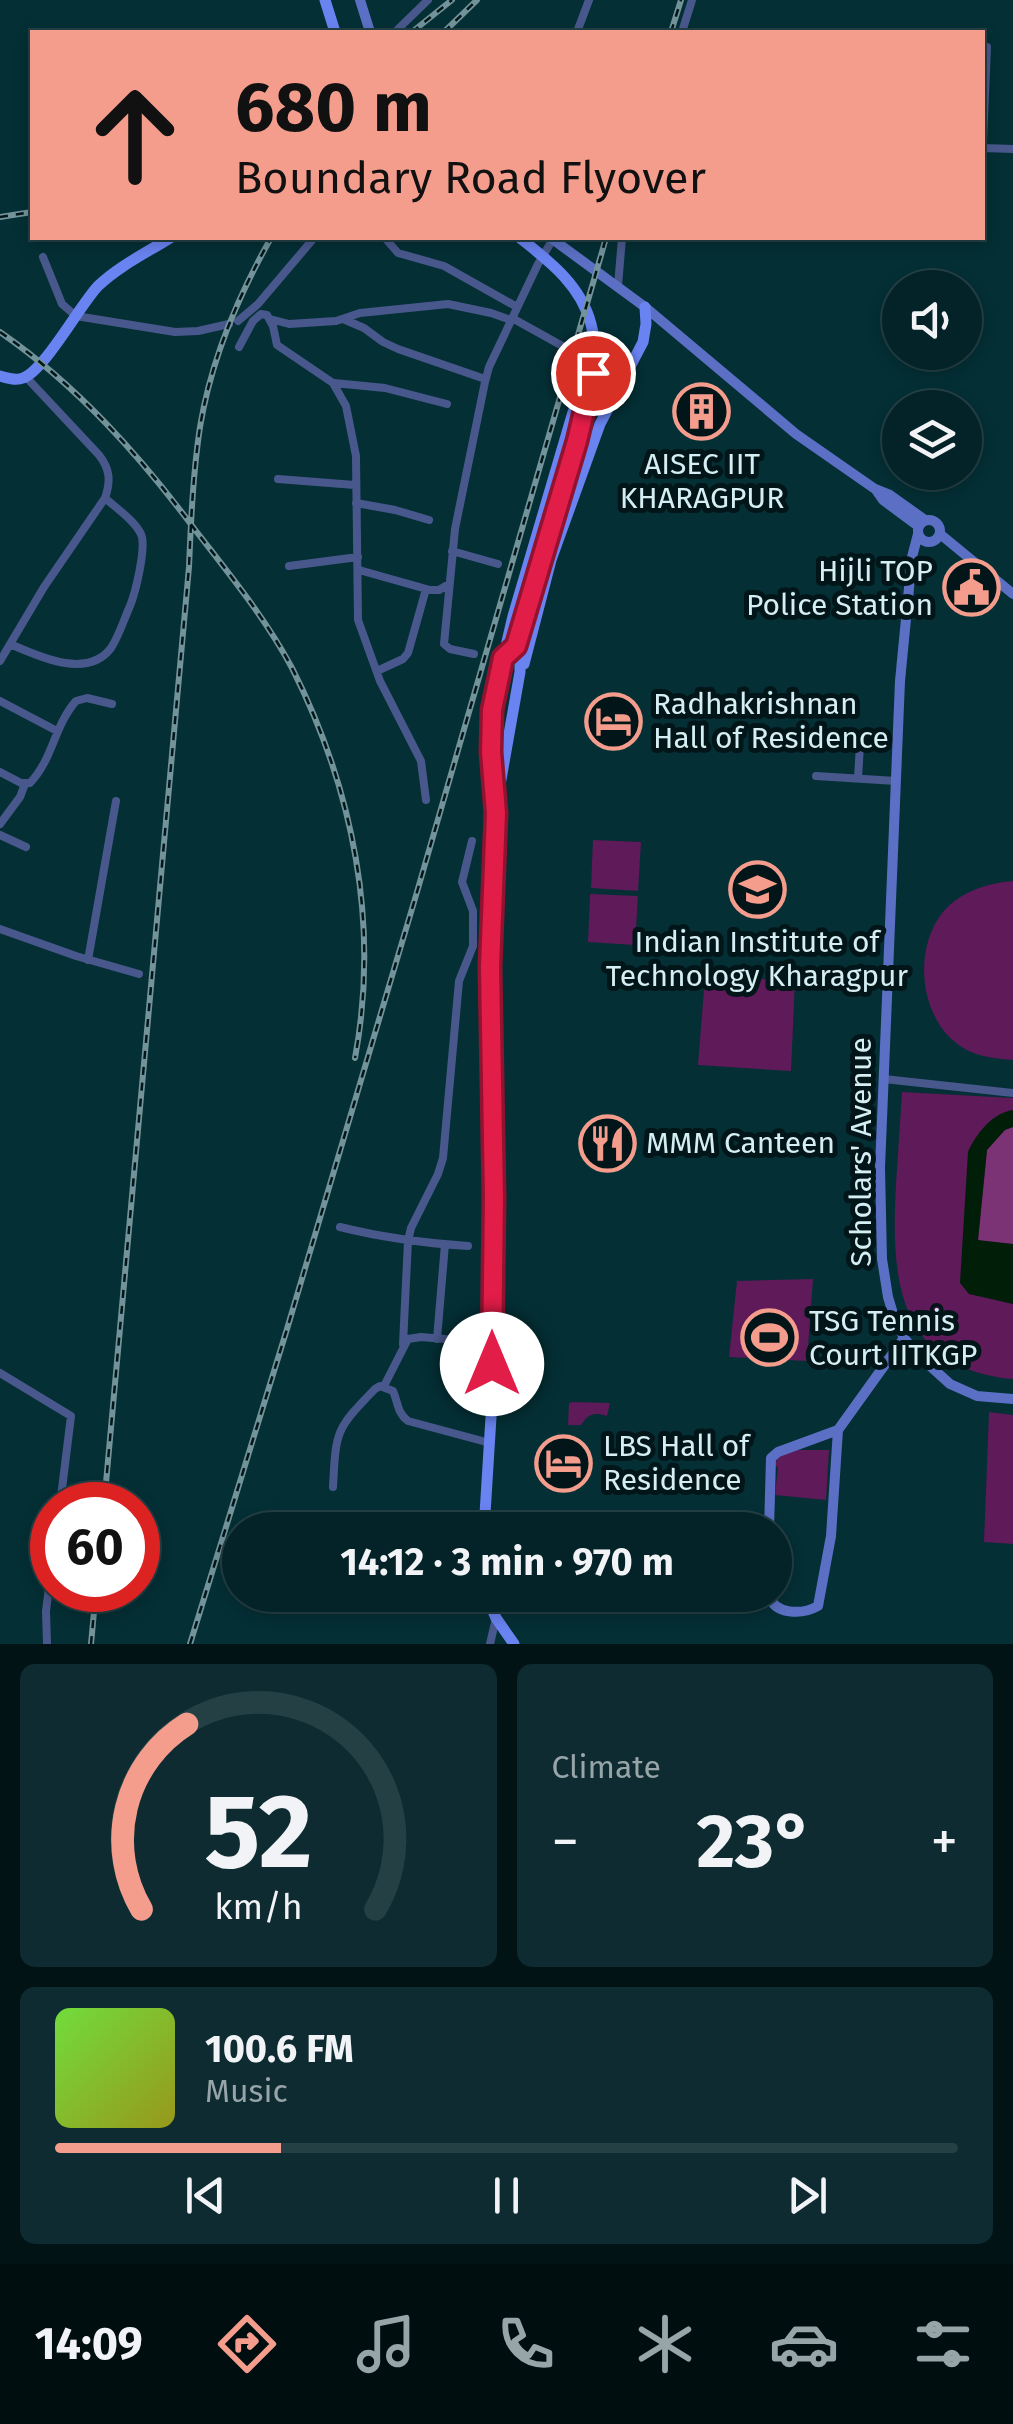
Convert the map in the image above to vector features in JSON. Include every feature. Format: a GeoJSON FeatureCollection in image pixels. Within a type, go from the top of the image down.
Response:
{"type":"FeatureCollection","features":[{"type":"Feature","properties":{"kind":"main road"},"geometry":{"type":"LineString","coordinates":[[325,0],[334,30]]}},
{"type":"Feature","properties":{"kind":"main road"},"geometry":{"type":"LineString","coordinates":[[0,376],[26,377],[47,355],[84,302],[112,274],[166,240]]}},
{"type":"Feature","properties":{"kind":"main road"},"geometry":{"type":"LineString","coordinates":[[503,658],[517,643],[587,402],[595,348],[588,315],[572,284],[522,240]]}},
{"type":"Feature","properties":{"kind":"main road"},"geometry":{"type":"LineString","coordinates":[[485,1512],[493,1385],[490,967],[496,813],[520,672],[551,560],[600,424],[643,342],[645,307]]}},
{"type":"Feature","properties":{"kind":"main road"},"geometry":{"type":"LineString","coordinates":[[496,813],[492,710],[518,598],[573,412],[581,401],[621,381]]}},
{"type":"Feature","properties":{"kind":"main road"},"geometry":{"type":"LineString","coordinates":[[517,643],[520,672]]}},
{"type":"Feature","properties":{"kind":"main road"},"geometry":{"type":"LineString","coordinates":[[492,710],[514,714]]}},
{"type":"Feature","properties":{"kind":"main road"},"geometry":{"type":"LineString","coordinates":[[493,1612],[514,1644]]}},
{"type":"Feature","properties":{"kind":"street"},"geometry":{"type":"LineString","coordinates":[[360,0],[369,30]]}},
{"type":"Feature","properties":{"kind":"street"},"geometry":{"type":"LineString","coordinates":[[396,30],[428,0]]}},
{"type":"Feature","properties":{"kind":"street"},"geometry":{"type":"LineString","coordinates":[[577,30],[589,0]]}},
{"type":"Feature","properties":{"kind":"street"},"geometry":{"type":"LineString","coordinates":[[683,30],[692,0]]}},
{"type":"Feature","properties":{"kind":"street"},"geometry":{"type":"LineString","coordinates":[[985,114],[987,47]]}},
{"type":"Feature","properties":{"kind":"street"},"geometry":{"type":"LineString","coordinates":[[985,148],[1013,148]]}},
{"type":"Feature","properties":{"kind":"street"},"geometry":{"type":"LineString","coordinates":[[43,257],[62,304],[76,316],[174,332],[198,331],[234,322],[258,304],[312,240]]}},
{"type":"Feature","properties":{"kind":"street"},"geometry":{"type":"LineString","coordinates":[[387,240],[398,253],[456,271],[517,308]]}},
{"type":"Feature","properties":{"kind":"street"},"geometry":{"type":"LineString","coordinates":[[474,654],[444,644],[452,551],[486,379],[551,240]]}},
{"type":"Feature","properties":{"kind":"street"},"geometry":{"type":"LineString","coordinates":[[555,240],[645,307],[796,434],[875,489],[920,527],[922,540],[936,540],[940,534]]}},
{"type":"Feature","properties":{"kind":"street"},"geometry":{"type":"LineString","coordinates":[[618,286],[622,240]]}},
{"type":"Feature","properties":{"kind":"street"},"geometry":{"type":"LineString","coordinates":[[239,347],[256,316],[265,313],[289,324],[448,304],[512,319],[566,348]]}},
{"type":"Feature","properties":{"kind":"street"},"geometry":{"type":"LineString","coordinates":[[270,318],[281,350],[333,383],[385,388],[447,404]]}},
{"type":"Feature","properties":{"kind":"street"},"geometry":{"type":"LineString","coordinates":[[343,320],[398,349],[486,379]]}},
{"type":"Feature","properties":{"kind":"street"},"geometry":{"type":"LineString","coordinates":[[0,661],[44,587],[106,498],[110,480],[106,464],[26,377]]}},
{"type":"Feature","properties":{"kind":"street"},"geometry":{"type":"LineString","coordinates":[[333,383],[346,406],[354,435],[358,620],[376,671],[421,761],[426,800]]}},
{"type":"Feature","properties":{"kind":"street"},"geometry":{"type":"LineString","coordinates":[[278,479],[356,484]]}},
{"type":"Feature","properties":{"kind":"street"},"geometry":{"type":"LineString","coordinates":[[10,644],[71,664],[87,662],[108,651],[134,596],[142,541],[138,529],[106,498]]}},
{"type":"Feature","properties":{"kind":"street"},"geometry":{"type":"LineString","coordinates":[[356,504],[429,520]]}},
{"type":"Feature","properties":{"kind":"street"},"geometry":{"type":"LineString","coordinates":[[920,527],[932,520],[938,524],[940,534],[1013,594]]}},
{"type":"Feature","properties":{"kind":"street","name":"Scholars' Avenue"},"geometry":{"type":"LineString","coordinates":[[920,527],[912,556],[900,682],[880,1168],[882,1259],[888,1297],[904,1338],[918,1355],[950,1384],[978,1396],[1013,1399]]}},
{"type":"Feature","properties":{"kind":"street"},"geometry":{"type":"LineString","coordinates":[[452,551],[498,564]]}},
{"type":"Feature","properties":{"kind":"street"},"geometry":{"type":"LineString","coordinates":[[290,566],[358,557]]}},
{"type":"Feature","properties":{"kind":"street"},"geometry":{"type":"LineString","coordinates":[[358,570],[426,589],[439,590],[449,584]]}},
{"type":"Feature","properties":{"kind":"street"},"geometry":{"type":"LineString","coordinates":[[376,671],[408,653],[426,589]]}},
{"type":"Feature","properties":{"kind":"street"},"geometry":{"type":"LineString","coordinates":[[0,824],[25,784],[34,779],[47,760],[71,706],[82,698],[112,704]]}},
{"type":"Feature","properties":{"kind":"street"},"geometry":{"type":"LineString","coordinates":[[0,701],[57,731]]}},
{"type":"Feature","properties":{"kind":"street"},"geometry":{"type":"LineString","coordinates":[[858,778],[860,745]]}},
{"type":"Feature","properties":{"kind":"street"},"geometry":{"type":"LineString","coordinates":[[0,772],[25,784]]}},
{"type":"Feature","properties":{"kind":"street"},"geometry":{"type":"LineString","coordinates":[[816,776],[896,781]]}},
{"type":"Feature","properties":{"kind":"street"},"geometry":{"type":"LineString","coordinates":[[88,960],[116,801]]}},
{"type":"Feature","properties":{"kind":"street"},"geometry":{"type":"LineString","coordinates":[[0,835],[26,847]]}},
{"type":"Feature","properties":{"kind":"street"},"geometry":{"type":"LineString","coordinates":[[384,1386],[403,1344],[411,1228],[443,1158],[458,981],[474,939],[473,912],[462,882],[472,841]]}},
{"type":"Feature","properties":{"kind":"street"},"geometry":{"type":"LineString","coordinates":[[0,929],[139,974]]}},
{"type":"Feature","properties":{"kind":"street"},"geometry":{"type":"LineString","coordinates":[[884,1079],[1013,1093]]}},
{"type":"Feature","properties":{"kind":"street"},"geometry":{"type":"LineString","coordinates":[[340,1227],[372,1236],[468,1246]]}},
{"type":"Feature","properties":{"kind":"street"},"geometry":{"type":"LineString","coordinates":[[437,1339],[445,1244]]}},
{"type":"Feature","properties":{"kind":"street"},"geometry":{"type":"LineString","coordinates":[[403,1344],[413,1337],[492,1344]]}},
{"type":"Feature","properties":{"kind":"street"},"geometry":{"type":"LineString","coordinates":[[792,1609],[812,1610],[820,1601],[831,1536],[838,1430],[904,1338]]}},
{"type":"Feature","properties":{"kind":"street"},"geometry":{"type":"LineString","coordinates":[[0,1372],[71,1416],[63,1482]]}},
{"type":"Feature","properties":{"kind":"street"},"geometry":{"type":"LineString","coordinates":[[333,1487],[337,1434],[347,1417],[375,1388],[384,1386],[392,1391],[402,1416],[408,1420],[490,1443]]}},
{"type":"Feature","properties":{"kind":"street"},"geometry":{"type":"LineString","coordinates":[[770,1512],[771,1458],[838,1430]]}},
{"type":"Feature","properties":{"kind":"street"},"geometry":{"type":"LineString","coordinates":[[46,1612],[47,1644]]}},
{"type":"Feature","properties":{"kind":"street"},"geometry":{"type":"LineString","coordinates":[[490,1644],[496,1618]]}},
{"type":"Feature","properties":{"kind":"shaded area"},"geometry":{"type":"Polygon","coordinates":[[[593,840],[641,842],[638,891],[591,888],[593,840]]]}},
{"type":"Feature","properties":{"kind":"shaded area"},"geometry":{"type":"Polygon","coordinates":[[[1013,881],[1013,1060],[978,1054],[951,1039],[930,1006],[924,966],[933,928],[950,905],[975,890],[1013,881]]]}},
{"type":"Feature","properties":{"kind":"shaded area"},"geometry":{"type":"Polygon","coordinates":[[[590,894],[638,896],[635,945],[588,942],[590,894]]]}},
{"type":"Feature","properties":{"kind":"shaded area"},"geometry":{"type":"Polygon","coordinates":[[[705,977],[795,980],[791,1071],[698,1065],[705,977]]]}},
{"type":"Feature","properties":{"kind":"shaded area"},"geometry":{"type":"Polygon","coordinates":[[[902,1092],[1013,1098],[1013,1379],[983,1374],[953,1362],[930,1345],[914,1324],[904,1299],[895,1243],[902,1092]]]}},
{"type":"Feature","properties":{"kind":"shaded area"},"geometry":{"type":"Polygon","coordinates":[[[1013,1110],[1013,1127],[1005,1130],[987,1150],[978,1240],[1013,1244],[1013,1304],[969,1294],[960,1283],[968,1152],[986,1125],[1013,1110]]]}},
{"type":"Feature","properties":{"kind":"shaded area"},"geometry":{"type":"Polygon","coordinates":[[[1013,1127],[1013,1244],[978,1241],[987,1150],[1005,1129],[1013,1127]]]}},
{"type":"Feature","properties":{"kind":"shaded area","name":"TSG Tennis Court IITKGP"},"geometry":{"type":"Polygon","coordinates":[[[813,1279],[807,1361],[729,1357],[737,1281],[813,1279]]]}},
{"type":"Feature","properties":{"kind":"shaded area"},"geometry":{"type":"Polygon","coordinates":[[[569,1403],[610,1403],[607,1416],[592,1415],[581,1425],[568,1425],[569,1403]]]}},
{"type":"Feature","properties":{"kind":"shaded area"},"geometry":{"type":"Polygon","coordinates":[[[989,1412],[1013,1415],[1013,1544],[984,1542],[989,1412]]]}},
{"type":"Feature","properties":{"kind":"shaded area"},"geometry":{"type":"Polygon","coordinates":[[[791,1450],[829,1450],[826,1500],[775,1495],[778,1456],[791,1450]]]}},
{"type":"Feature","properties":{"kind":"railway"},"geometry":{"type":"LineString","coordinates":[[414,30],[452,0]]}},
{"type":"Feature","properties":{"kind":"railway"},"geometry":{"type":"LineString","coordinates":[[446,30],[477,0]]}},
{"type":"Feature","properties":{"kind":"railway"},"geometry":{"type":"LineString","coordinates":[[672,30],[681,0]]}},
{"type":"Feature","properties":{"kind":"railway"},"geometry":{"type":"LineString","coordinates":[[0,217],[30,212]]}},
{"type":"Feature","properties":{"kind":"railway"},"geometry":{"type":"LineString","coordinates":[[106,1482],[198,444],[219,353],[270,240]]}},
{"type":"Feature","properties":{"kind":"railway"},"geometry":{"type":"LineString","coordinates":[[190,1644],[417,892],[605,240]]}},
{"type":"Feature","properties":{"kind":"railway"},"geometry":{"type":"LineString","coordinates":[[0,332],[56,375],[130,449],[247,598],[292,668],[331,761],[356,858],[364,958],[355,1058]]}},
{"type":"Feature","properties":{"kind":"railway"},"geometry":{"type":"LineString","coordinates":[[91,1644],[94,1612]]}},
{"type":"Feature","properties":{"kind":"place","name":"AISEC IIT KHARAGPUR"},"geometry":{"type":"Point","coordinates":[702,412]}},
{"type":"Feature","properties":{"kind":"place","name":"Hijli TOP Police Station"},"geometry":{"type":"Point","coordinates":[972,588]}},
{"type":"Feature","properties":{"kind":"place","name":"Radhakrishnan Hall of Residence"},"geometry":{"type":"Point","coordinates":[614,721]}},
{"type":"Feature","properties":{"kind":"place","name":"Indian Institute of Technology Kharagpur"},"geometry":{"type":"Point","coordinates":[757,889]}},
{"type":"Feature","properties":{"kind":"place","name":"MMM Canteen"},"geometry":{"type":"Point","coordinates":[607,1143]}},
{"type":"Feature","properties":{"kind":"place","name":"TSG Tennis Court IITKGP"},"geometry":{"type":"Point","coordinates":[770,1338]}},
{"type":"Feature","properties":{"kind":"place","name":"LBS Hall of Residence"},"geometry":{"type":"Point","coordinates":[564,1463]}},
{"type":"Feature","properties":{"kind":"route"},"geometry":{"type":"LineString","coordinates":[[492,1364],[490,967],[496,813],[492,710],[503,658],[516,646],[550,534],[593,373]]}}]}
